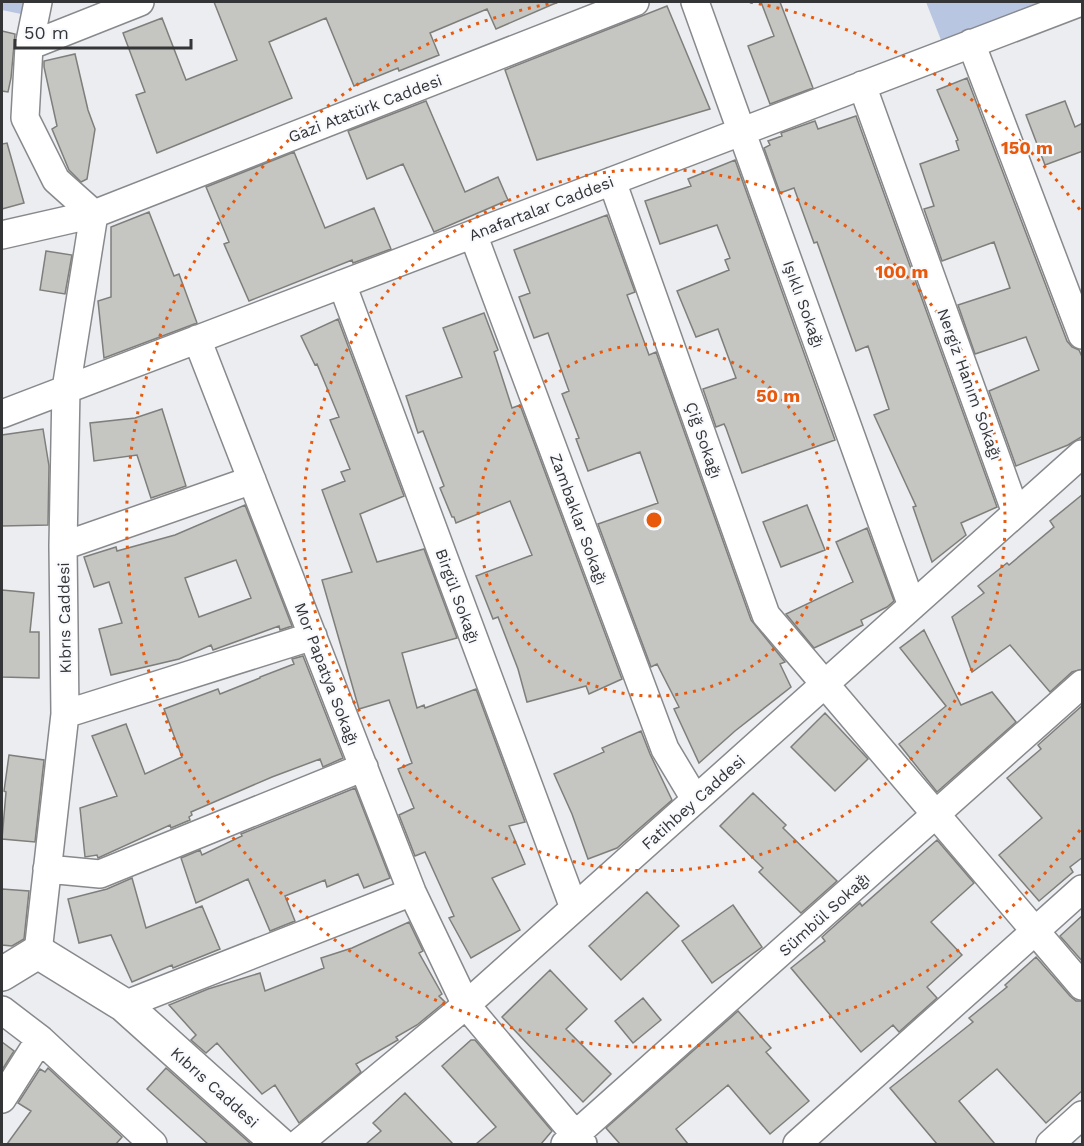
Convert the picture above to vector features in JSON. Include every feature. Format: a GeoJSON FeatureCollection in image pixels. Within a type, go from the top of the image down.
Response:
{"type":"FeatureCollection","features":[{"type":"Feature","properties":{"kind":"street"},"geometry":{"type":"LineString","coordinates":[[38,2],[29,46],[25,118],[56,180],[94,214]]}},
{"type":"Feature","properties":{"kind":"street"},"geometry":{"type":"LineString","coordinates":[[29,46],[140,2]]}},
{"type":"Feature","properties":{"kind":"street","name":"Gazi Atatürk Caddesi"},"geometry":{"type":"LineString","coordinates":[[2,235],[94,214],[635,2]]}},
{"type":"Feature","properties":{"kind":"street","name":"Işıklı Sokağı"},"geometry":{"type":"LineString","coordinates":[[695,2],[912,606]]}},
{"type":"Feature","properties":{"kind":"street","name":"Anafartalar Caddesi"},"geometry":{"type":"LineString","coordinates":[[2,414],[1082,2]]}},
{"type":"Feature","properties":{"kind":"street"},"geometry":{"type":"LineString","coordinates":[[971,43],[1083,335]]}},
{"type":"Feature","properties":{"kind":"street","name":"Nergiz Hanım Sokağı"},"geometry":{"type":"LineString","coordinates":[[862,85],[1016,513]]}},
{"type":"Feature","properties":{"kind":"street","name":"Çiğ Sokağı"},"geometry":{"type":"LineString","coordinates":[[612,181],[766,615],[1083,986]]}},
{"type":"Feature","properties":{"kind":"street","name":"Kıbrıs Caddesi"},"geometry":{"type":"LineString","coordinates":[[94,214],[66,389],[63,546],[65,714],[38,952],[124,1005],[279,1144]]}},
{"type":"Feature","properties":{"kind":"street","name":"Zambaklar Sokağı"},"geometry":{"type":"LineString","coordinates":[[473,234],[665,749],[695,800]]}},
{"type":"Feature","properties":{"kind":"street","name":"Birgül Sokağı"},"geometry":{"type":"LineString","coordinates":[[342,284],[574,908]]}},
{"type":"Feature","properties":{"kind":"street","name":"Mor Papatya Sokağı"},"geometry":{"type":"LineString","coordinates":[[197,339],[412,892],[466,1005],[574,1142]]}},
{"type":"Feature","properties":{"kind":"street","name":"Fatihbey Caddesi"},"geometry":{"type":"LineString","coordinates":[[298,1144],[466,1005],[1083,454]]}},
{"type":"Feature","properties":{"kind":"street"},"geometry":{"type":"LineString","coordinates":[[63,546],[252,480]]}},
{"type":"Feature","properties":{"kind":"street"},"geometry":{"type":"LineString","coordinates":[[65,714],[313,636]]}},
{"type":"Feature","properties":{"kind":"street","name":"Sümbül Sokağı"},"geometry":{"type":"LineString","coordinates":[[574,1142],[1083,684]]}},
{"type":"Feature","properties":{"kind":"street"},"geometry":{"type":"LineString","coordinates":[[47,869],[100,874],[364,767]]}},
{"type":"Feature","properties":{"kind":"street"},"geometry":{"type":"LineString","coordinates":[[797,1144],[1083,889]]}},
{"type":"Feature","properties":{"kind":"street"},"geometry":{"type":"LineString","coordinates":[[124,1005],[412,892]]}},
{"type":"Feature","properties":{"kind":"street"},"geometry":{"type":"LineString","coordinates":[[2,974],[38,952]]}},
{"type":"Feature","properties":{"kind":"street"},"geometry":{"type":"LineString","coordinates":[[2,1010],[40,1040],[127,1135],[153,1144]]}},
{"type":"Feature","properties":{"kind":"street"},"geometry":{"type":"LineString","coordinates":[[2,1099],[40,1040]]}},
{"type":"Feature","properties":{"kind":"street"},"geometry":{"type":"LineString","coordinates":[[1050,1144],[1083,1115]]}},
{"type":"Feature","properties":{"kind":"shaded area"},"geometry":{"type":"Polygon","coordinates":[[[2,2],[29,2],[26,15],[2,10],[2,2]]]}},
{"type":"Feature","properties":{"kind":"shaded area"},"geometry":{"type":"Polygon","coordinates":[[[926,2],[1051,2],[943,45],[926,2]]]}},
{"type":"Feature","properties":{"kind":"building"},"geometry":{"type":"Polygon","coordinates":[[[214,2],[558,2],[496,29],[487,9],[430,33],[439,55],[399,71],[398,68],[354,86],[326,18],[269,42],[292,98],[157,153],[136,95],[145,92],[123,33],[162,18],[186,80],[237,60],[214,2]]]}},
{"type":"Feature","properties":{"kind":"building"},"geometry":{"type":"Polygon","coordinates":[[[761,2],[780,2],[813,88],[770,104],[748,46],[774,36],[761,2]]]}},
{"type":"Feature","properties":{"kind":"building"},"geometry":{"type":"Polygon","coordinates":[[[667,6],[710,109],[537,160],[505,70],[667,6]]]}},
{"type":"Feature","properties":{"kind":"building"},"geometry":{"type":"Polygon","coordinates":[[[2,31],[15,34],[8,92],[2,91],[2,31]]]}},
{"type":"Feature","properties":{"kind":"building"},"geometry":{"type":"Polygon","coordinates":[[[75,54],[88,110],[95,129],[87,179],[81,182],[69,170],[52,129],[57,126],[44,67],[44,61],[75,54]]]}},
{"type":"Feature","properties":{"kind":"building"},"geometry":{"type":"Polygon","coordinates":[[[967,78],[1067,341],[1079,350],[1083,359],[1083,436],[1068,445],[1016,466],[989,391],[1039,370],[1026,337],[975,354],[958,305],[1010,288],[994,242],[942,261],[924,209],[934,206],[920,164],[959,150],[956,141],[958,140],[937,90],[967,78]]]}},
{"type":"Feature","properties":{"kind":"building"},"geometry":{"type":"Polygon","coordinates":[[[426,101],[465,192],[498,177],[508,200],[434,232],[403,164],[367,179],[348,131],[426,101]]]}},
{"type":"Feature","properties":{"kind":"building"},"geometry":{"type":"Polygon","coordinates":[[[1065,101],[1075,127],[1083,123],[1083,151],[1045,165],[1026,115],[1065,101]]]}},
{"type":"Feature","properties":{"kind":"building"},"geometry":{"type":"Polygon","coordinates":[[[856,116],[997,507],[961,523],[966,535],[932,562],[913,507],[916,506],[874,415],[889,409],[868,346],[856,351],[817,242],[814,243],[794,188],[780,193],[764,148],[770,145],[768,141],[782,136],[781,133],[815,121],[818,129],[856,116]]]}},
{"type":"Feature","properties":{"kind":"building"},"geometry":{"type":"Polygon","coordinates":[[[7,143],[24,203],[2,209],[2,144],[7,143]]]}},
{"type":"Feature","properties":{"kind":"building"},"geometry":{"type":"Polygon","coordinates":[[[294,152],[325,228],[374,208],[391,249],[353,263],[352,260],[249,301],[224,244],[229,242],[206,187],[294,152]]]}},
{"type":"Feature","properties":{"kind":"building"},"geometry":{"type":"Polygon","coordinates":[[[735,160],[835,440],[742,473],[726,428],[724,424],[716,427],[703,389],[736,378],[718,329],[696,337],[677,291],[729,270],[725,260],[730,258],[717,225],[660,244],[645,201],[691,186],[688,179],[735,160]]]}},
{"type":"Feature","properties":{"kind":"building"},"geometry":{"type":"Polygon","coordinates":[[[149,212],[174,276],[179,274],[197,323],[104,358],[98,301],[111,297],[111,227],[149,212]]]}},
{"type":"Feature","properties":{"kind":"building"},"geometry":{"type":"Polygon","coordinates":[[[607,215],[635,292],[627,295],[649,355],[656,352],[751,620],[785,662],[780,664],[791,687],[699,763],[674,709],[679,707],[657,664],[651,667],[598,524],[658,503],[640,452],[588,471],[576,439],[579,438],[562,394],[569,391],[548,333],[534,338],[519,297],[530,293],[514,250],[607,215]]]}},
{"type":"Feature","properties":{"kind":"building"},"geometry":{"type":"Polygon","coordinates":[[[46,251],[72,255],[65,294],[40,290],[46,251]]]}},
{"type":"Feature","properties":{"kind":"building"},"geometry":{"type":"Polygon","coordinates":[[[484,313],[498,350],[494,352],[512,408],[520,405],[622,679],[589,694],[586,686],[527,702],[518,669],[498,617],[493,619],[476,576],[532,555],[510,501],[456,523],[440,488],[444,486],[423,431],[418,433],[406,396],[462,377],[443,328],[484,313]]]}},
{"type":"Feature","properties":{"kind":"building"},"geometry":{"type":"Polygon","coordinates":[[[338,319],[404,496],[360,514],[377,562],[424,549],[457,638],[402,653],[417,708],[424,705],[425,708],[476,689],[525,822],[509,826],[525,864],[492,878],[520,930],[471,958],[449,918],[454,916],[425,852],[415,856],[399,815],[414,808],[398,769],[412,763],[389,700],[359,709],[322,580],[352,572],[322,490],[345,481],[341,472],[350,469],[330,420],[339,417],[317,364],[315,365],[301,336],[338,319]]]}},
{"type":"Feature","properties":{"kind":"building"},"geometry":{"type":"Polygon","coordinates":[[[162,409],[186,486],[151,498],[137,455],[94,461],[90,423],[135,418],[162,409]]]}},
{"type":"Feature","properties":{"kind":"building"},"geometry":{"type":"Polygon","coordinates":[[[43,429],[49,466],[48,525],[2,526],[2,435],[43,429]]]}},
{"type":"Feature","properties":{"kind":"building"},"geometry":{"type":"Polygon","coordinates":[[[1083,494],[1083,669],[1072,672],[1050,692],[1010,645],[972,672],[952,617],[984,593],[978,586],[1007,563],[1009,565],[1054,527],[1050,521],[1083,494]]]}},
{"type":"Feature","properties":{"kind":"building"},"geometry":{"type":"Polygon","coordinates":[[[245,505],[292,626],[280,630],[279,626],[213,650],[211,645],[179,659],[111,675],[99,629],[122,623],[109,582],[94,587],[84,557],[116,547],[117,551],[175,535],[245,505]],[[236,560],[185,578],[199,617],[251,598],[236,560]]]}},
{"type":"Feature","properties":{"kind":"building"},"geometry":{"type":"Polygon","coordinates":[[[807,505],[825,550],[781,567],[763,522],[807,505]]]}},
{"type":"Feature","properties":{"kind":"building"},"geometry":{"type":"Polygon","coordinates":[[[867,528],[894,601],[861,620],[863,625],[814,648],[786,614],[853,582],[836,542],[867,528]]]}},
{"type":"Feature","properties":{"kind":"building"},"geometry":{"type":"Polygon","coordinates":[[[2,590],[34,593],[30,632],[39,632],[39,678],[2,677],[2,590]]]}},
{"type":"Feature","properties":{"kind":"building"},"geometry":{"type":"Polygon","coordinates":[[[924,630],[961,705],[992,692],[1016,722],[937,792],[899,744],[946,706],[900,648],[924,630]]]}},
{"type":"Feature","properties":{"kind":"building"},"geometry":{"type":"Polygon","coordinates":[[[303,656],[343,758],[323,767],[320,759],[272,777],[191,812],[190,820],[171,828],[170,825],[98,858],[97,855],[85,857],[80,808],[117,796],[92,736],[126,724],[145,774],[182,757],[164,709],[218,689],[220,694],[294,664],[292,659],[303,656]]]}},
{"type":"Feature","properties":{"kind":"building"},"geometry":{"type":"Polygon","coordinates":[[[1083,705],[1083,857],[1070,867],[1073,872],[1039,901],[999,855],[1042,818],[1007,778],[1041,749],[1038,745],[1083,705]]]}},
{"type":"Feature","properties":{"kind":"building"},"geometry":{"type":"Polygon","coordinates":[[[825,713],[868,759],[835,791],[791,747],[825,713]]]}},
{"type":"Feature","properties":{"kind":"building"},"geometry":{"type":"Polygon","coordinates":[[[641,731],[672,800],[617,848],[588,859],[572,814],[554,774],[604,752],[602,748],[641,731]]]}},
{"type":"Feature","properties":{"kind":"building"},"geometry":{"type":"Polygon","coordinates":[[[9,755],[44,760],[35,842],[2,839],[6,792],[4,791],[9,755]]]}},
{"type":"Feature","properties":{"kind":"building"},"geometry":{"type":"Polygon","coordinates":[[[355,788],[390,878],[364,888],[358,874],[327,887],[325,880],[285,896],[295,921],[270,931],[248,879],[196,903],[181,858],[200,850],[202,855],[242,836],[241,834],[355,788]]]}},
{"type":"Feature","properties":{"kind":"building"},"geometry":{"type":"Polygon","coordinates":[[[753,793],[786,825],[783,828],[837,881],[801,913],[759,872],[763,868],[720,826],[753,793]]]}},
{"type":"Feature","properties":{"kind":"building"},"geometry":{"type":"Polygon","coordinates":[[[937,840],[974,883],[931,922],[962,955],[927,987],[937,998],[899,1032],[893,1025],[861,1052],[791,968],[825,941],[822,937],[860,903],[862,906],[937,840]]]}},
{"type":"Feature","properties":{"kind":"building"},"geometry":{"type":"Polygon","coordinates":[[[132,878],[146,928],[202,906],[220,949],[173,968],[172,965],[132,982],[111,935],[79,943],[68,899],[107,889],[132,878]]]}},
{"type":"Feature","properties":{"kind":"building"},"geometry":{"type":"Polygon","coordinates":[[[2,889],[29,891],[24,939],[12,946],[2,945],[2,889]]]}},
{"type":"Feature","properties":{"kind":"building"},"geometry":{"type":"Polygon","coordinates":[[[647,892],[679,926],[621,980],[589,946],[647,892]]]}},
{"type":"Feature","properties":{"kind":"building"},"geometry":{"type":"Polygon","coordinates":[[[733,905],[762,947],[712,983],[682,941],[733,905]]]}},
{"type":"Feature","properties":{"kind":"building"},"geometry":{"type":"Polygon","coordinates":[[[1083,915],[1083,962],[1060,936],[1083,915]]]}},
{"type":"Feature","properties":{"kind":"building"},"geometry":{"type":"Polygon","coordinates":[[[409,922],[423,951],[419,953],[442,994],[439,996],[445,1002],[417,1025],[396,1037],[398,1040],[356,1064],[361,1072],[299,1123],[275,1085],[262,1094],[217,1043],[206,1053],[191,1040],[196,1035],[169,1005],[208,989],[260,973],[265,991],[324,968],[321,958],[352,948],[409,922]]]}},
{"type":"Feature","properties":{"kind":"building"},"geometry":{"type":"Polygon","coordinates":[[[1036,957],[1070,996],[1076,1001],[1083,1001],[1083,1090],[1046,1123],[997,1069],[959,1101],[995,1144],[937,1144],[890,1088],[973,1022],[969,1018],[1007,987],[1005,985],[1036,957]]]}},
{"type":"Feature","properties":{"kind":"building"},"geometry":{"type":"Polygon","coordinates":[[[550,970],[587,1009],[566,1029],[611,1074],[583,1102],[502,1017],[550,970]]]}},
{"type":"Feature","properties":{"kind":"building"},"geometry":{"type":"Polygon","coordinates":[[[643,998],[661,1020],[633,1043],[615,1021],[643,998]]]}},
{"type":"Feature","properties":{"kind":"building"},"geometry":{"type":"Polygon","coordinates":[[[738,1011],[771,1048],[766,1052],[809,1101],[770,1134],[728,1085],[676,1129],[688,1144],[620,1144],[606,1128],[738,1011]]]}},
{"type":"Feature","properties":{"kind":"building"},"geometry":{"type":"Polygon","coordinates":[[[471,1040],[475,1040],[552,1131],[541,1144],[476,1144],[496,1127],[442,1066],[471,1040]]]}},
{"type":"Feature","properties":{"kind":"building"},"geometry":{"type":"Polygon","coordinates":[[[2,1042],[14,1051],[2,1070],[2,1042]]]}},
{"type":"Feature","properties":{"kind":"building"},"geometry":{"type":"Polygon","coordinates":[[[48,1068],[122,1137],[116,1144],[7,1144],[31,1111],[18,1103],[40,1069],[45,1072],[48,1068]]]}},
{"type":"Feature","properties":{"kind":"building"},"geometry":{"type":"Polygon","coordinates":[[[166,1068],[251,1144],[208,1144],[147,1089],[166,1068]]]}},
{"type":"Feature","properties":{"kind":"building"},"geometry":{"type":"Polygon","coordinates":[[[405,1093],[453,1144],[366,1144],[381,1131],[373,1123],[405,1093]]]}}]}
